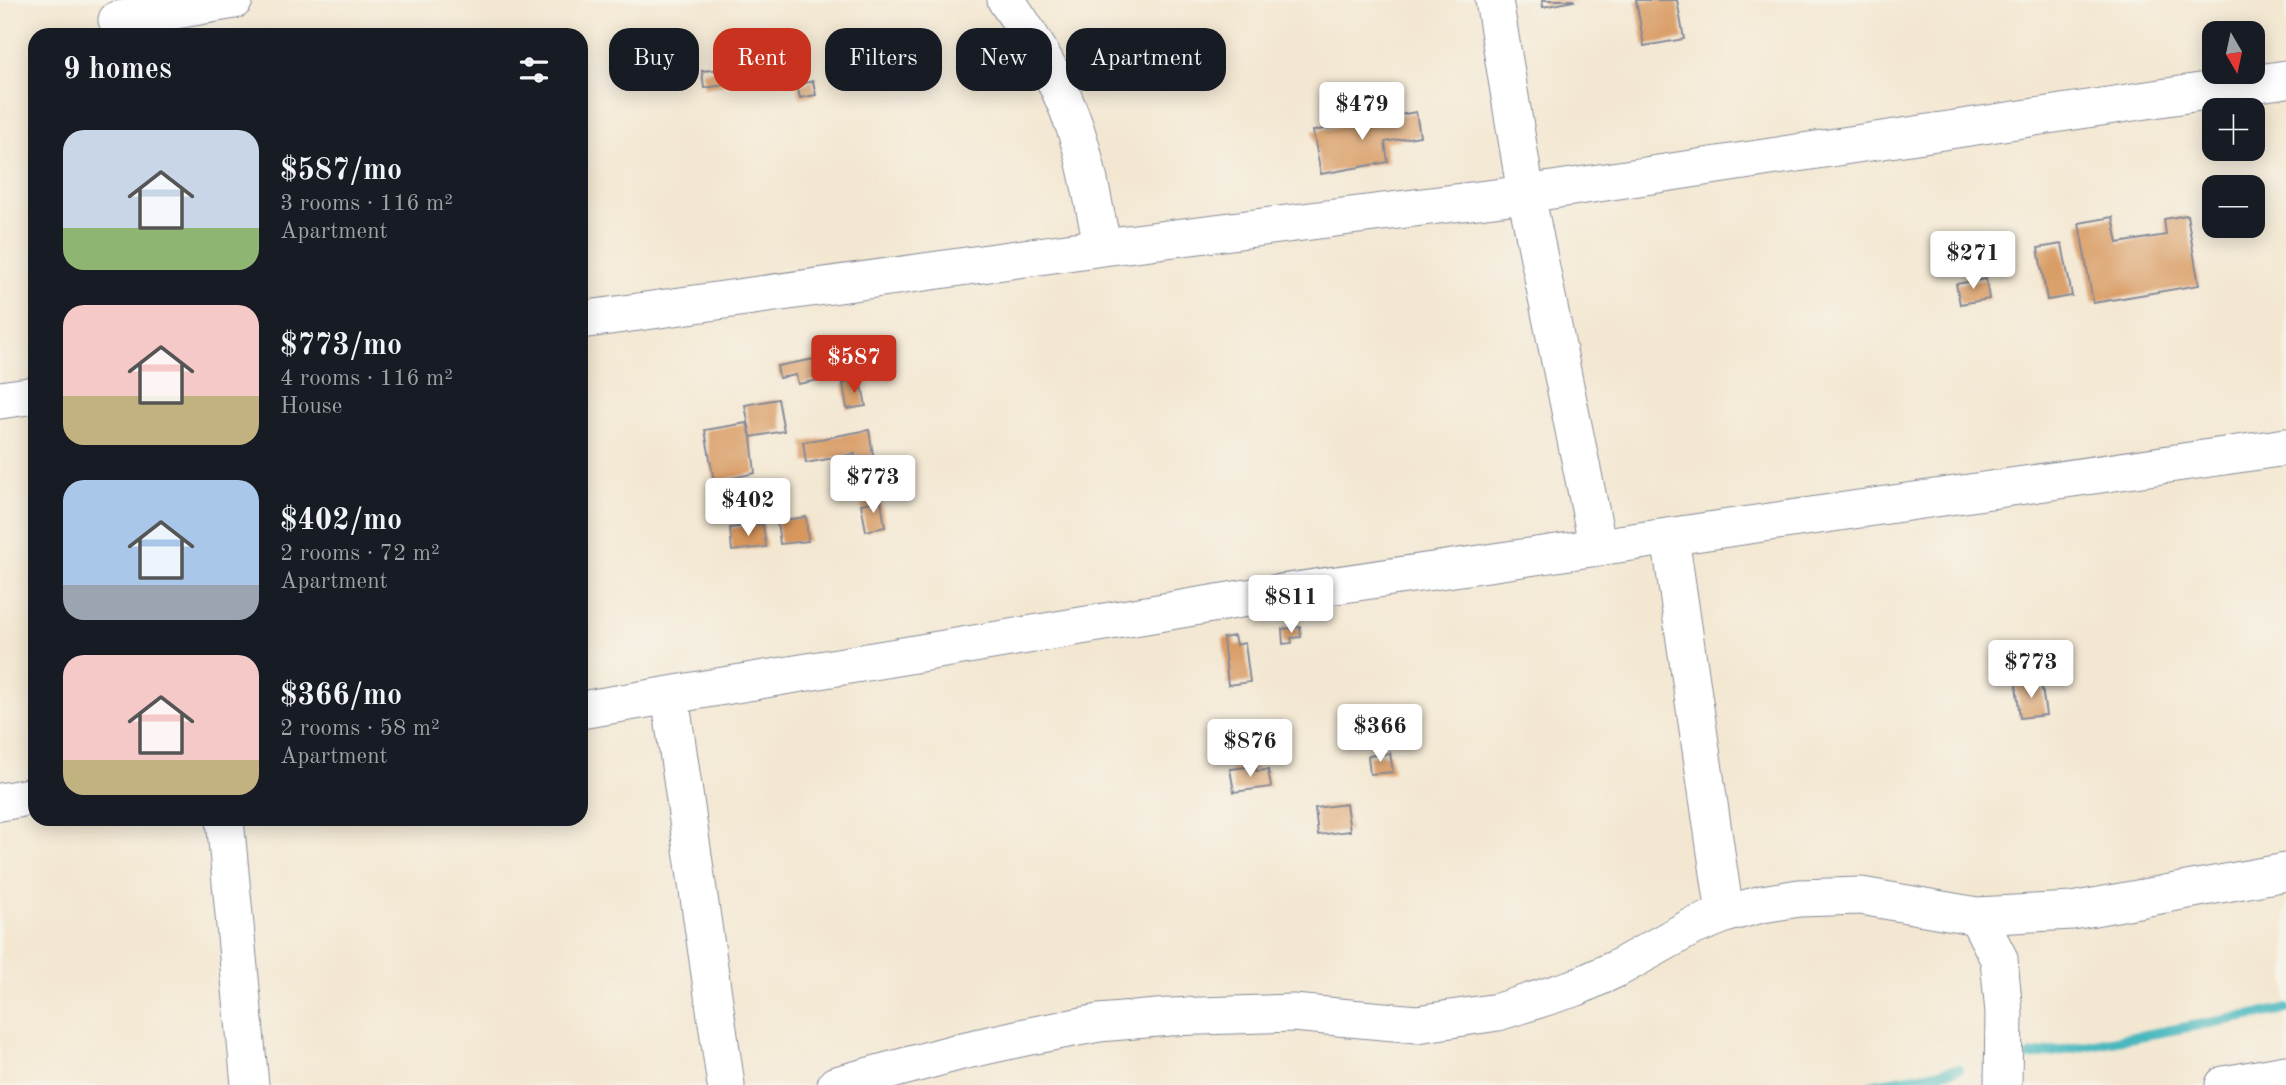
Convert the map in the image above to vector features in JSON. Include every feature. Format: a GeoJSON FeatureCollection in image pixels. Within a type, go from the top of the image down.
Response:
{"type":"FeatureCollection","features":[{"type":"Feature","properties":{"kind":"street"},"geometry":{"type":"LineString","coordinates":[[117,18],[234,0]]}},
{"type":"Feature","properties":{"kind":"street"},"geometry":{"type":"LineString","coordinates":[[1006,0],[1030,34],[1068,110],[1081,147],[1102,247]]}},
{"type":"Feature","properties":{"kind":"street"},"geometry":{"type":"LineString","coordinates":[[1494,0],[1527,194],[1598,548]]}},
{"type":"Feature","properties":{"kind":"street"},"geometry":{"type":"LineString","coordinates":[[588,319],[1102,247],[1527,194],[2286,79]]}},
{"type":"Feature","properties":{"kind":"street"},"geometry":{"type":"LineString","coordinates":[[0,400],[28,396]]}},
{"type":"Feature","properties":{"kind":"street"},"geometry":{"type":"LineString","coordinates":[[588,709],[1247,598],[2286,447]]}},
{"type":"Feature","properties":{"kind":"street"},"geometry":{"type":"LineString","coordinates":[[1670,537],[1726,914]]}},
{"type":"Feature","properties":{"kind":"street"},"geometry":{"type":"LineString","coordinates":[[670,696],[726,1085]]}},
{"type":"Feature","properties":{"kind":"street"},"geometry":{"type":"LineString","coordinates":[[0,802],[28,797]]}},
{"type":"Feature","properties":{"kind":"street"},"geometry":{"type":"LineString","coordinates":[[226,826],[250,1085]]}},
{"type":"Feature","properties":{"kind":"street"},"geometry":{"type":"LineString","coordinates":[[836,1085],[962,1051],[1099,1023],[1194,1015],[1293,1013],[1417,1024],[1498,1012],[1577,987],[1618,968],[1690,928],[1726,914],[1799,898],[1861,896],[1977,916],[2072,911],[2286,872]]}},
{"type":"Feature","properties":{"kind":"street"},"geometry":{"type":"LineString","coordinates":[[1977,916],[1999,959],[2004,1013],[2003,1085]]}},
{"type":"Feature","properties":{"kind":"street"},"geometry":{"type":"LineString","coordinates":[[2224,1085],[2286,1074]]}},
{"type":"Feature","properties":{"kind":"building"},"geometry":{"type":"Polygon","coordinates":[[[1542,0],[1573,0],[1574,1],[1543,7],[1542,0]]]}},
{"type":"Feature","properties":{"kind":"building"},"geometry":{"type":"Polygon","coordinates":[[[1636,0],[1677,0],[1684,39],[1644,46],[1636,0]]]}},
{"type":"Feature","properties":{"kind":"building"},"geometry":{"type":"Polygon","coordinates":[[[713,70],[713,87],[704,88],[702,71],[713,70]]]}},
{"type":"Feature","properties":{"kind":"building"},"geometry":{"type":"Polygon","coordinates":[[[811,82],[816,95],[800,98],[798,91],[811,91],[811,82]]]}},
{"type":"Feature","properties":{"kind":"building"},"geometry":{"type":"Polygon","coordinates":[[[1416,112],[1420,136],[1385,142],[1388,162],[1321,174],[1313,131],[1416,112]]]}},
{"type":"Feature","properties":{"kind":"building"},"geometry":{"type":"Polygon","coordinates":[[[2187,215],[2199,285],[2093,303],[2079,223],[2113,217],[2118,243],[2166,235],[2164,219],[2187,215]]]}},
{"type":"Feature","properties":{"kind":"building"},"geometry":{"type":"Polygon","coordinates":[[[2062,244],[2072,296],[2047,300],[2038,248],[2062,244]]]}},
{"type":"Feature","properties":{"kind":"building"},"geometry":{"type":"Polygon","coordinates":[[[1986,279],[1989,299],[1960,304],[1956,284],[1986,279]]]}},
{"type":"Feature","properties":{"kind":"building"},"geometry":{"type":"Polygon","coordinates":[[[820,358],[824,379],[798,384],[796,375],[779,378],[777,366],[820,358]]]}},
{"type":"Feature","properties":{"kind":"building"},"geometry":{"type":"Polygon","coordinates":[[[861,380],[866,406],[847,409],[843,383],[861,380]]]}},
{"type":"Feature","properties":{"kind":"building"},"geometry":{"type":"Polygon","coordinates":[[[778,399],[784,431],[751,437],[745,405],[778,399]]]}},
{"type":"Feature","properties":{"kind":"building"},"geometry":{"type":"Polygon","coordinates":[[[747,423],[755,473],[714,482],[705,430],[747,423]]]}},
{"type":"Feature","properties":{"kind":"building"},"geometry":{"type":"Polygon","coordinates":[[[869,430],[876,473],[859,476],[855,454],[806,463],[803,442],[869,430]]]}},
{"type":"Feature","properties":{"kind":"building"},"geometry":{"type":"Polygon","coordinates":[[[876,476],[879,492],[862,495],[860,479],[876,476]]]}},
{"type":"Feature","properties":{"kind":"building"},"geometry":{"type":"Polygon","coordinates":[[[881,500],[885,527],[866,531],[861,504],[881,500]]]}},
{"type":"Feature","properties":{"kind":"building"},"geometry":{"type":"Polygon","coordinates":[[[806,517],[808,541],[780,544],[777,521],[806,517]]]}},
{"type":"Feature","properties":{"kind":"building"},"geometry":{"type":"Polygon","coordinates":[[[763,524],[766,547],[732,551],[730,528],[763,524]]]}},
{"type":"Feature","properties":{"kind":"building"},"geometry":{"type":"Polygon","coordinates":[[[1300,627],[1301,637],[1291,638],[1292,643],[1283,644],[1282,629],[1300,627]]]}},
{"type":"Feature","properties":{"kind":"building"},"geometry":{"type":"Polygon","coordinates":[[[1234,636],[1236,645],[1245,643],[1250,682],[1228,685],[1223,638],[1234,636]]]}},
{"type":"Feature","properties":{"kind":"building"},"geometry":{"type":"Polygon","coordinates":[[[2041,681],[2046,715],[2020,718],[2016,684],[2041,681]]]}},
{"type":"Feature","properties":{"kind":"building"},"geometry":{"type":"Polygon","coordinates":[[[1261,728],[1264,753],[1237,756],[1234,731],[1261,728]]]}},
{"type":"Feature","properties":{"kind":"building"},"geometry":{"type":"Polygon","coordinates":[[[1390,753],[1393,772],[1370,774],[1368,756],[1390,753]]]}},
{"type":"Feature","properties":{"kind":"building"},"geometry":{"type":"Polygon","coordinates":[[[1256,766],[1256,771],[1268,770],[1271,787],[1234,792],[1230,769],[1256,766]]]}},
{"type":"Feature","properties":{"kind":"building"},"geometry":{"type":"Polygon","coordinates":[[[1346,804],[1350,831],[1318,835],[1315,808],[1346,804]]]}},
{"type":"Feature","properties":{"kind":"waterway"},"geometry":{"type":"LineString","coordinates":[[2030,1056],[2286,1009]]}},
{"type":"Feature","properties":{"kind":"waterway"},"geometry":{"type":"LineString","coordinates":[[1872,1085],[1959,1069]]}}]}
